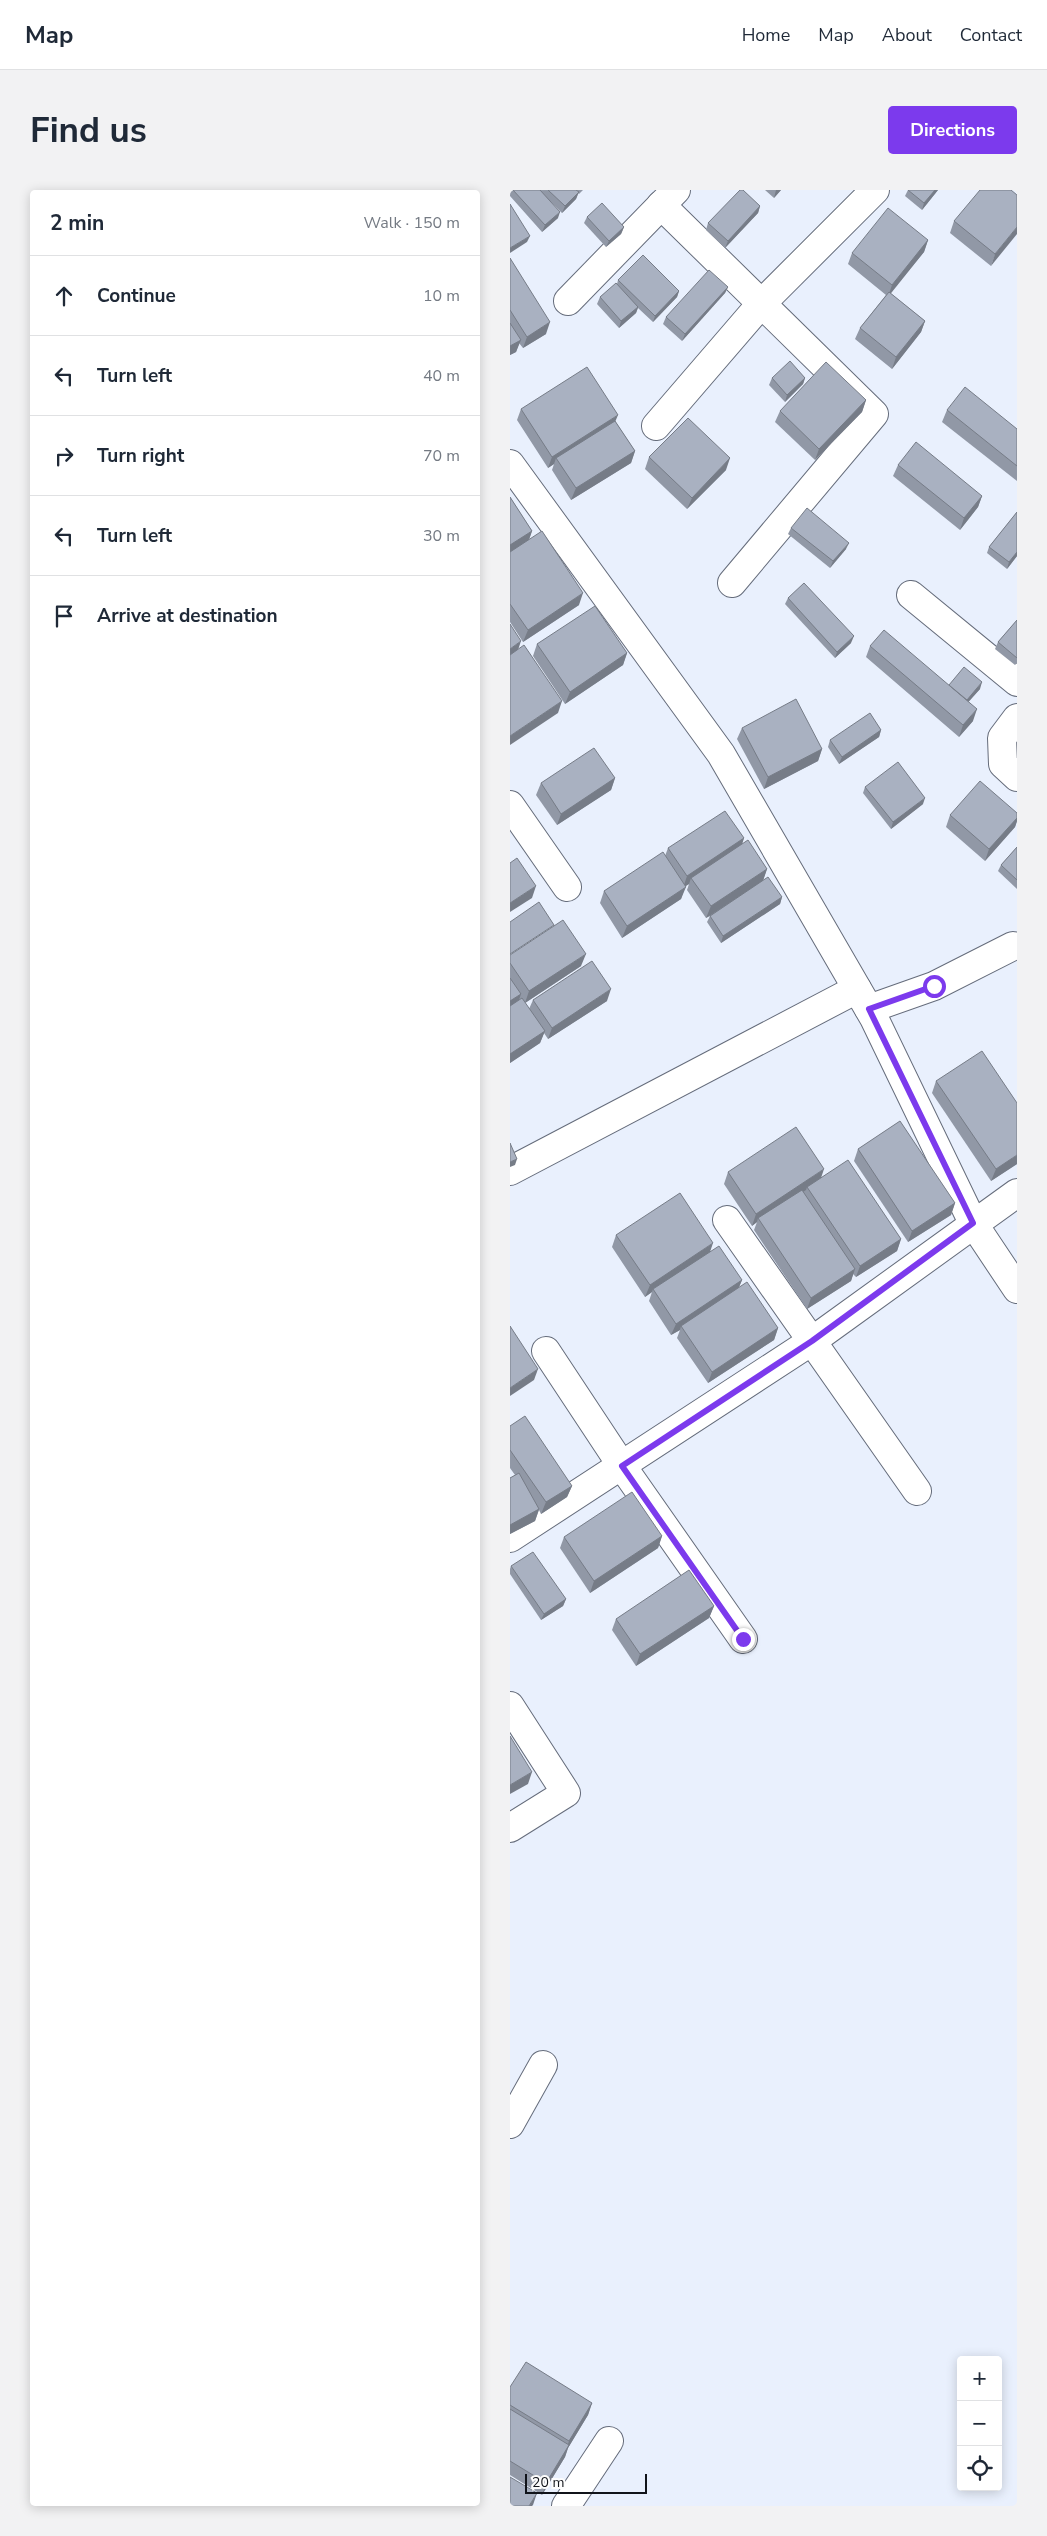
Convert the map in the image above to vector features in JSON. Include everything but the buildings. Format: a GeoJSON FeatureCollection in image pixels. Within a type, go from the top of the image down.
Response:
{"type":"FeatureCollection","features":[{"type":"Feature","properties":{"kind":"street"},"geometry":{"type":"LineString","coordinates":[[656,426],[761,304],[875,190]]}},
{"type":"Feature","properties":{"kind":"street"},"geometry":{"type":"LineString","coordinates":[[568,301],[668,198],[761,304],[874,414],[732,583]]}},
{"type":"Feature","properties":{"kind":"street"},"geometry":{"type":"LineString","coordinates":[[510,464],[721,754],[863,999],[973,1223],[1017,1289]]}},
{"type":"Feature","properties":{"kind":"street"},"geometry":{"type":"LineString","coordinates":[[912,595],[1017,682]]}},
{"type":"Feature","properties":{"kind":"street"},"geometry":{"type":"LineString","coordinates":[[1017,718],[1002,738],[1004,764],[1017,776]]}},
{"type":"Feature","properties":{"kind":"street"},"geometry":{"type":"LineString","coordinates":[[510,806],[567,887]]}},
{"type":"Feature","properties":{"kind":"street"},"geometry":{"type":"LineString","coordinates":[[510,1171],[863,999],[934,986],[1013,946]]}},
{"type":"Feature","properties":{"kind":"street"},"geometry":{"type":"LineString","coordinates":[[510,1538],[812,1341],[1017,1193]]}},
{"type":"Feature","properties":{"kind":"street"},"geometry":{"type":"LineString","coordinates":[[726,1220],[917,1491]]}},
{"type":"Feature","properties":{"kind":"street"},"geometry":{"type":"LineString","coordinates":[[546,1351],[622,1466],[743,1639]]}},
{"type":"Feature","properties":{"kind":"street"},"geometry":{"type":"LineString","coordinates":[[510,1706],[566,1793],[510,1828]]}},
{"type":"Feature","properties":{"kind":"street"},"geometry":{"type":"LineString","coordinates":[[510,2124],[543,2065]]}},
{"type":"Feature","properties":{"kind":"street"},"geometry":{"type":"LineString","coordinates":[[566,2506],[609,2441]]}},
{"type":"Feature","properties":{"kind":"route"},"geometry":{"type":"LineString","coordinates":[[743,1639],[622,1466],[812,1341],[973,1223],[869,1009],[934,986]]}}]}
